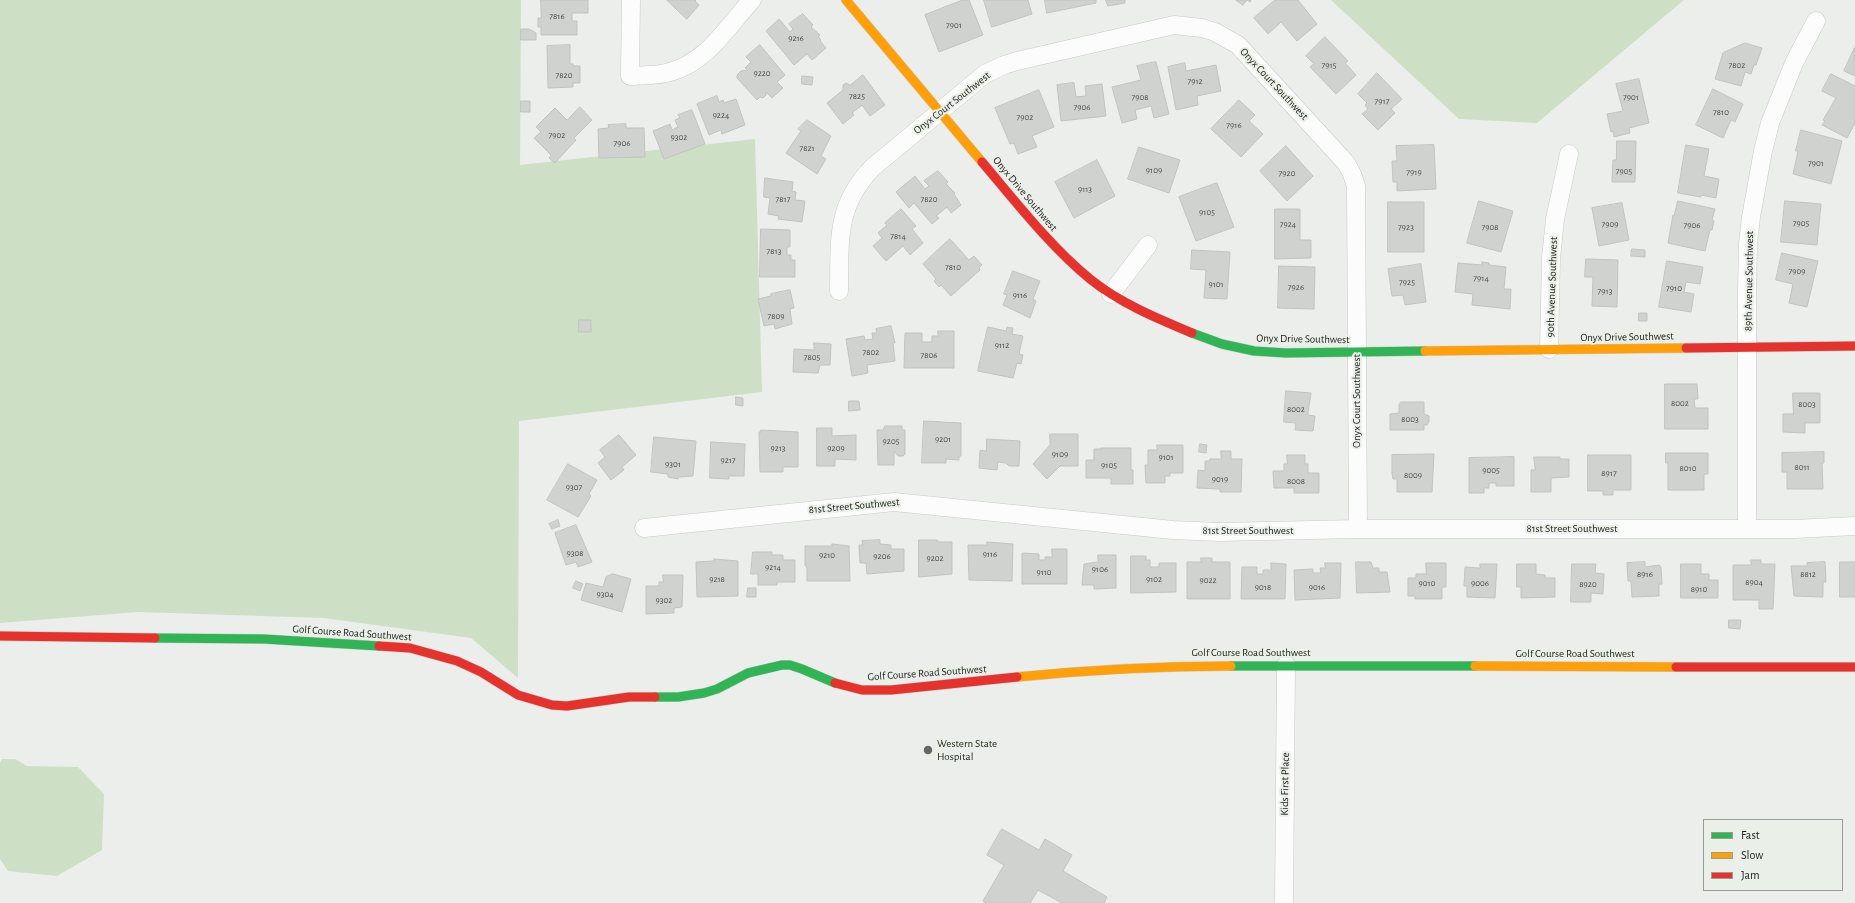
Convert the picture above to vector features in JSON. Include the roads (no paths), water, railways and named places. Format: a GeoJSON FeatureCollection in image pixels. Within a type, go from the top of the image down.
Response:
{"type":"FeatureCollection","features":[{"type":"Feature","properties":{"kind":"street"},"geometry":{"type":"LineString","coordinates":[[631,0],[630,76],[668,73],[681,69],[698,59],[708,50],[752,0]]}},
{"type":"Feature","properties":{"kind":"street","name":"Onyx Drive Southwest"},"geometry":{"type":"LineString","coordinates":[[846,0],[1053,245],[1090,279],[1111,294],[1150,316],[1222,344],[1254,351],[1286,353],[1855,346]]}},
{"type":"Feature","properties":{"kind":"street","name":"89th Avenue Southwest"},"geometry":{"type":"LineString","coordinates":[[1748,528],[1748,347],[1746,292],[1748,244],[1763,151],[1770,123],[1794,63],[1816,21]]}},
{"type":"Feature","properties":{"kind":"street","name":"Onyx Court Southwest"},"geometry":{"type":"LineString","coordinates":[[839,291],[840,229],[849,199],[861,179],[872,168],[986,74],[1004,64],[1174,25],[1202,28],[1227,38],[1244,51],[1346,163],[1356,186],[1358,529]]}},
{"type":"Feature","properties":{"kind":"street","name":"90th Avenue Southwest"},"geometry":{"type":"LineString","coordinates":[[1549,350],[1551,258],[1555,219],[1569,154]]}},
{"type":"Feature","properties":{"kind":"street"},"geometry":{"type":"LineString","coordinates":[[1111,294],[1148,244]]}},
{"type":"Feature","properties":{"kind":"street","name":"81st Street Southwest"},"geometry":{"type":"LineString","coordinates":[[644,528],[894,502],[1173,530],[1220,532],[1358,529],[1794,529],[1855,526]]}},
{"type":"Feature","properties":{"kind":"street","name":"Golf Course Road Southwest"},"geometry":{"type":"LineString","coordinates":[[0,636],[264,639],[410,648],[457,661],[481,672],[518,695],[552,705],[567,706],[629,697],[678,697],[704,693],[717,689],[748,673],[782,665],[790,665],[802,669],[837,684],[856,688],[891,690],[1092,670],[1178,666],[1855,666]]}},
{"type":"Feature","properties":{"kind":"street","name":"Kids First Place"},"geometry":{"type":"LineString","coordinates":[[1284,903],[1286,665]]}},
{"type":"Feature","properties":{"kind":"place","name":"Western State Hospital"},"geometry":{"type":"Point","coordinates":[928,750]}}]}
